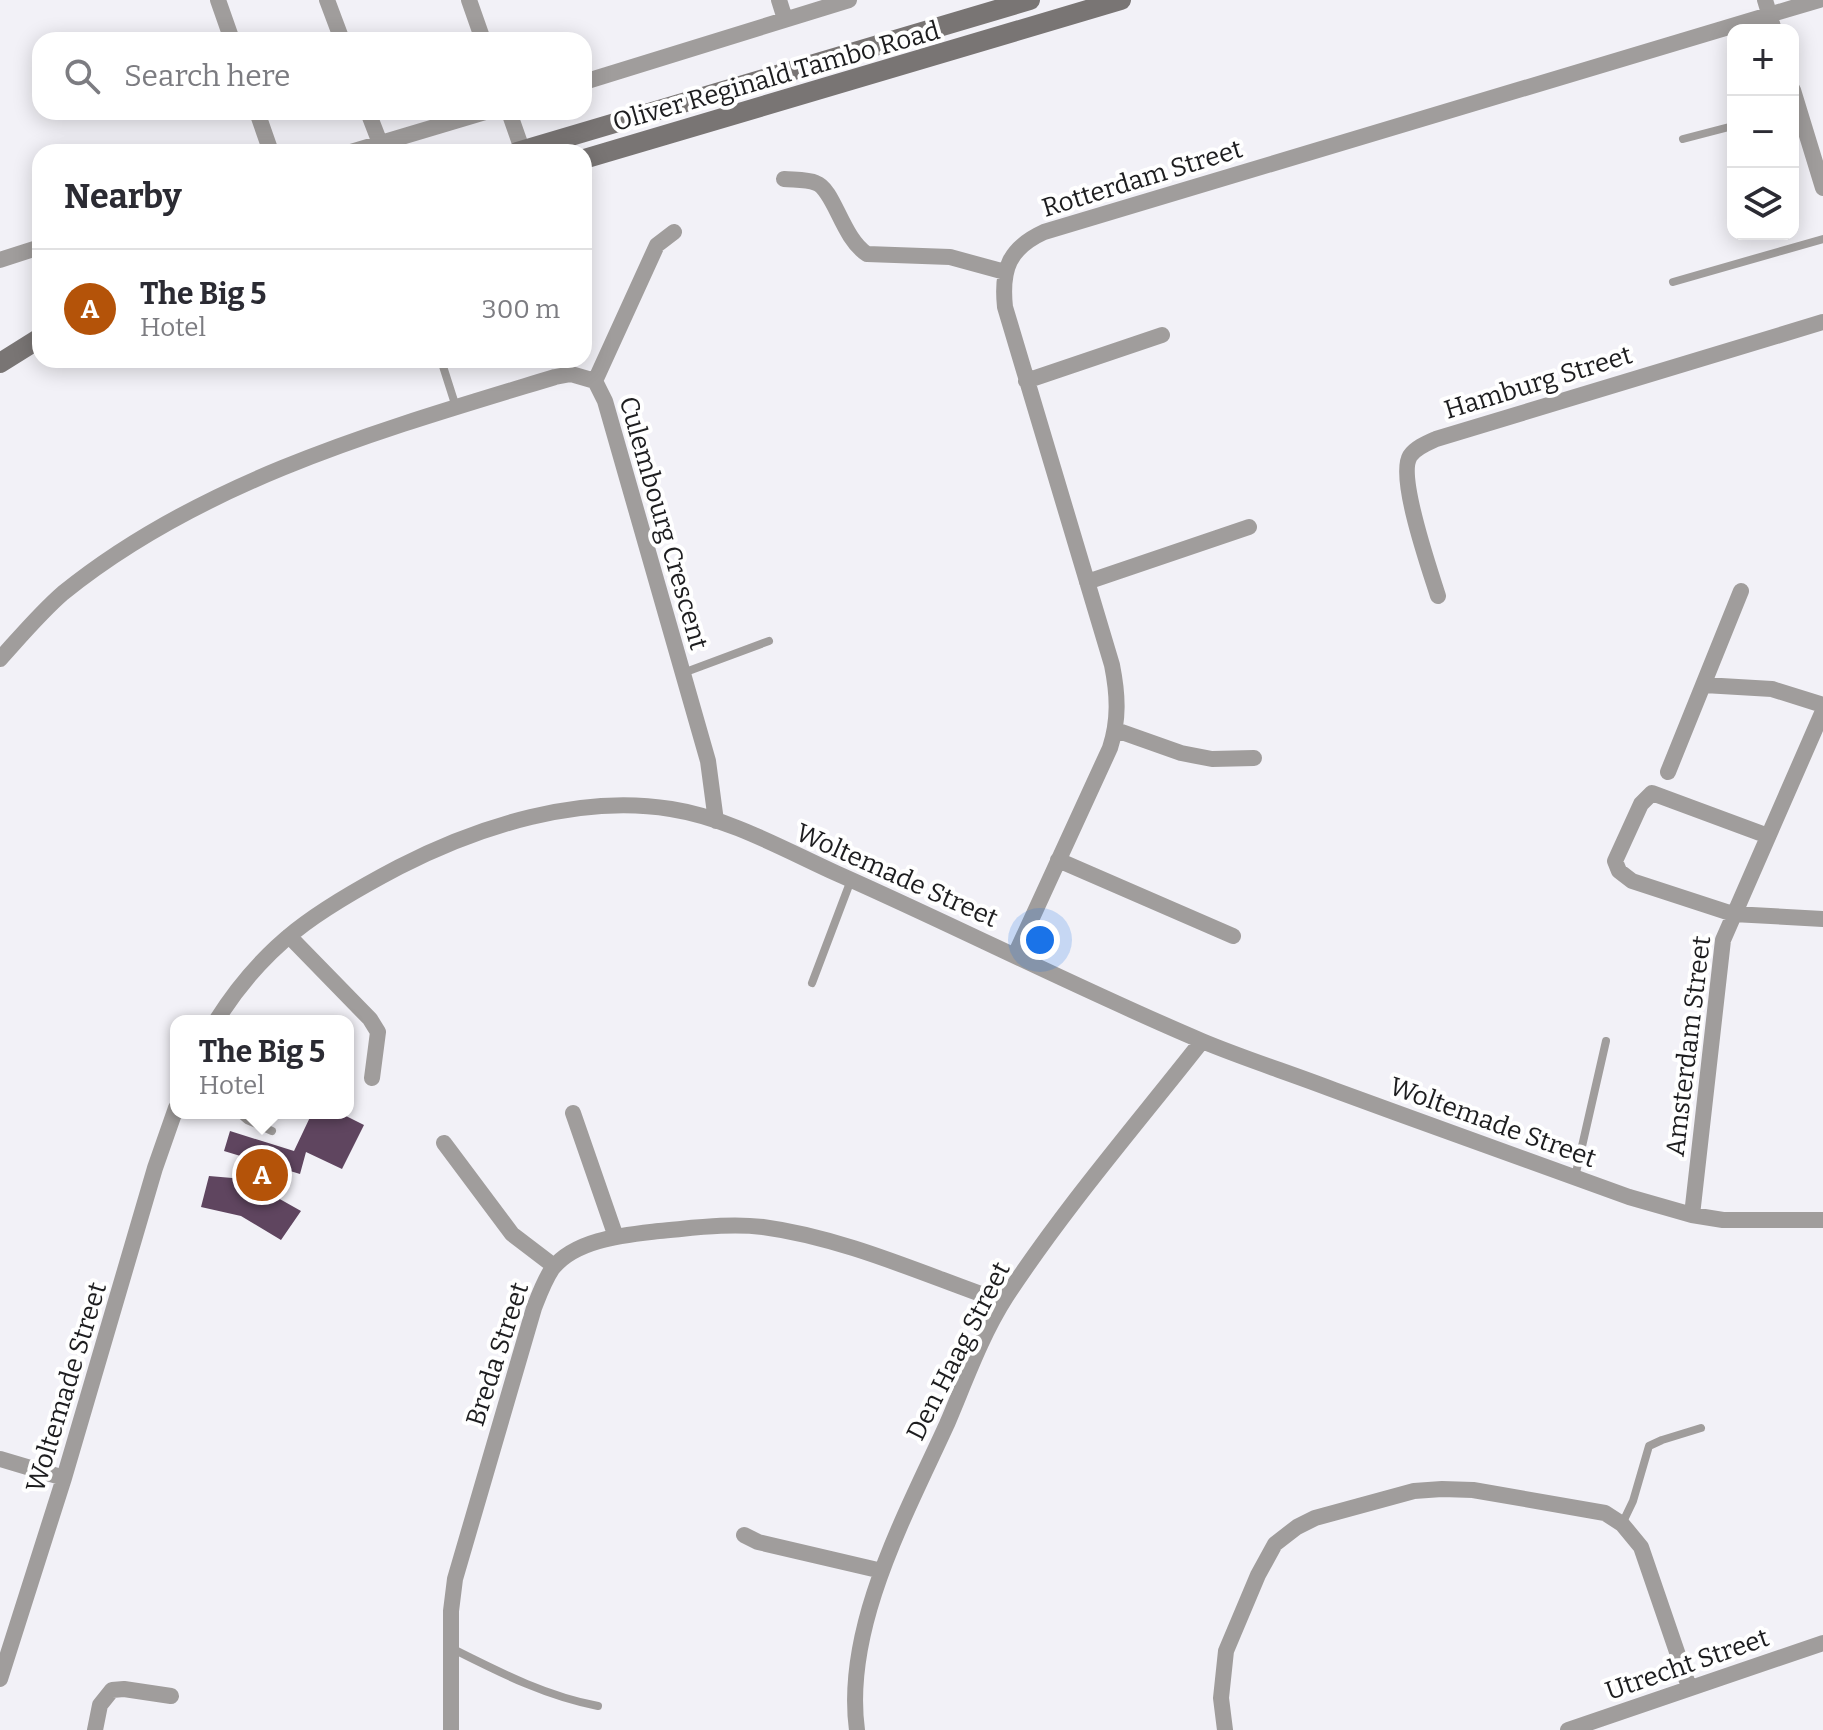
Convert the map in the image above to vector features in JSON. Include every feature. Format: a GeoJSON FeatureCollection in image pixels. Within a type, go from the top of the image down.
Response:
{"type":"FeatureCollection","features":[{"type":"Feature","properties":{"kind":"main road","name":"Oliver Reginald Tambo Road"},"geometry":{"type":"LineString","coordinates":[[545,144],[1030,0]]}},
{"type":"Feature","properties":{"kind":"main road","name":"Oliver Reginald Tambo Road"},"geometry":{"type":"LineString","coordinates":[[592,157],[1121,0]]}},
{"type":"Feature","properties":{"kind":"main road"},"geometry":{"type":"LineString","coordinates":[[0,363],[32,343]]}},
{"type":"Feature","properties":{"kind":"street"},"geometry":{"type":"LineString","coordinates":[[218,0],[229,32]]}},
{"type":"Feature","properties":{"kind":"street"},"geometry":{"type":"LineString","coordinates":[[327,0],[339,32]]}},
{"type":"Feature","properties":{"kind":"street"},"geometry":{"type":"LineString","coordinates":[[469,0],[480,32]]}},
{"type":"Feature","properties":{"kind":"street"},"geometry":{"type":"LineString","coordinates":[[779,0],[785,19]]}},
{"type":"Feature","properties":{"kind":"street"},"geometry":{"type":"LineString","coordinates":[[592,79],[849,0]]}},
{"type":"Feature","properties":{"kind":"street","name":"Rotterdam Street"},"geometry":{"type":"LineString","coordinates":[[1005,272],[1018,249],[1044,232],[1819,0]]}},
{"type":"Feature","properties":{"kind":"street"},"geometry":{"type":"LineString","coordinates":[[1799,118],[1823,188]]}},
{"type":"Feature","properties":{"kind":"street"},"geometry":{"type":"LineString","coordinates":[[260,120],[268,144]]}},
{"type":"Feature","properties":{"kind":"street"},"geometry":{"type":"LineString","coordinates":[[371,120],[380,143]]}},
{"type":"Feature","properties":{"kind":"street"},"geometry":{"type":"LineString","coordinates":[[377,144],[458,120]]}},
{"type":"Feature","properties":{"kind":"street"},"geometry":{"type":"LineString","coordinates":[[511,120],[519,144]]}},
{"type":"Feature","properties":{"kind":"street"},"geometry":{"type":"LineString","coordinates":[[784,179],[812,181],[825,188],[847,232],[867,254],[950,257],[1005,272],[1005,307],[1117,691],[1116,730],[1110,748],[1015,955]]}},
{"type":"Feature","properties":{"kind":"street"},"geometry":{"type":"LineString","coordinates":[[595,381],[657,245],[674,232]]}},
{"type":"Feature","properties":{"kind":"street"},"geometry":{"type":"LineString","coordinates":[[0,260],[32,250]]}},
{"type":"Feature","properties":{"kind":"street","name":"Hamburg Street"},"geometry":{"type":"LineString","coordinates":[[1438,596],[1408,490],[1406,465],[1415,451],[1436,439],[1480,425],[1823,322]]}},
{"type":"Feature","properties":{"kind":"street"},"geometry":{"type":"LineString","coordinates":[[1026,381],[1162,335]]}},
{"type":"Feature","properties":{"kind":"street","name":"Culembourg Crescent"},"geometry":{"type":"LineString","coordinates":[[0,659],[61,595],[147,533],[304,459],[359,437],[571,374],[595,381],[605,401],[708,761],[716,821]]}},
{"type":"Feature","properties":{"kind":"street"},"geometry":{"type":"LineString","coordinates":[[1087,582],[1249,527]]}},
{"type":"Feature","properties":{"kind":"street"},"geometry":{"type":"LineString","coordinates":[[1668,772],[1741,591]]}},
{"type":"Feature","properties":{"kind":"street"},"geometry":{"type":"LineString","coordinates":[[1704,685],[1772,689],[1823,708]]}},
{"type":"Feature","properties":{"kind":"street","name":"Amsterdam Street"},"geometry":{"type":"LineString","coordinates":[[1692,1215],[1721,954],[1733,914],[1823,708]]}},
{"type":"Feature","properties":{"kind":"street"},"geometry":{"type":"LineString","coordinates":[[1116,730],[1181,753],[1212,759],[1254,758]]}},
{"type":"Feature","properties":{"kind":"street"},"geometry":{"type":"LineString","coordinates":[[1768,836],[1652,793],[1641,804],[1616,855],[1619,871],[1632,881],[1733,914],[1823,919]]}},
{"type":"Feature","properties":{"kind":"street","name":"Woltemade Street"},"geometry":{"type":"LineString","coordinates":[[220,1015],[263,957],[289,936],[354,891],[419,857],[501,824],[554,811],[627,806],[670,809],[716,821],[1202,1041],[1575,1177],[1692,1215],[1723,1220],[1823,1220]]}},
{"type":"Feature","properties":{"kind":"street"},"geometry":{"type":"LineString","coordinates":[[1058,860],[1233,936]]}},
{"type":"Feature","properties":{"kind":"street"},"geometry":{"type":"LineString","coordinates":[[289,936],[370,1019],[378,1032],[372,1078]]}},
{"type":"Feature","properties":{"kind":"street","name":"Den Haag Street"},"geometry":{"type":"LineString","coordinates":[[857,1730],[862,1641],[889,1550],[1003,1302],[1033,1256],[1202,1041]]}},
{"type":"Feature","properties":{"kind":"street"},"geometry":{"type":"LineString","coordinates":[[573,1113],[616,1237]]}},
{"type":"Feature","properties":{"kind":"street","name":"Woltemade Street"},"geometry":{"type":"LineString","coordinates":[[0,1679],[172,1119]]}},
{"type":"Feature","properties":{"kind":"street"},"geometry":{"type":"LineString","coordinates":[[444,1143],[512,1234],[554,1266]]}},
{"type":"Feature","properties":{"kind":"street","name":"Breda Street"},"geometry":{"type":"LineString","coordinates":[[451,1730],[451,1611],[455,1579],[534,1308],[544,1281],[554,1266],[573,1252],[616,1237],[722,1225],[763,1227],[843,1246],[1003,1302]]}},
{"type":"Feature","properties":{"kind":"street"},"geometry":{"type":"LineString","coordinates":[[0,1459],[64,1478]]}},
{"type":"Feature","properties":{"kind":"street"},"geometry":{"type":"LineString","coordinates":[[1225,1730],[1221,1698],[1226,1651],[1258,1575],[1275,1544],[1315,1518],[1401,1495],[1442,1489],[1473,1490],[1605,1513],[1622,1524],[1641,1547],[1689,1687]]}},
{"type":"Feature","properties":{"kind":"street"},"geometry":{"type":"LineString","coordinates":[[744,1535],[758,1542],[882,1571]]}},
{"type":"Feature","properties":{"kind":"street","name":"Utrecht Street"},"geometry":{"type":"LineString","coordinates":[[1568,1730],[1823,1643]]}},
{"type":"Feature","properties":{"kind":"street"},"geometry":{"type":"LineString","coordinates":[[95,1730],[100,1705],[112,1690],[171,1696]]}},
{"type":"Feature","properties":{"kind":"lane"},"geometry":{"type":"LineString","coordinates":[[1683,139],[1727,128]]}},
{"type":"Feature","properties":{"kind":"lane"},"geometry":{"type":"LineString","coordinates":[[1673,282],[1823,239]]}},
{"type":"Feature","properties":{"kind":"lane"},"geometry":{"type":"LineString","coordinates":[[444,368],[456,407]]}},
{"type":"Feature","properties":{"kind":"lane"},"geometry":{"type":"LineString","coordinates":[[683,673],[769,641]]}},
{"type":"Feature","properties":{"kind":"lane"},"geometry":{"type":"LineString","coordinates":[[812,983],[851,880]]}},
{"type":"Feature","properties":{"kind":"lane"},"geometry":{"type":"LineString","coordinates":[[1575,1177],[1606,1041]]}},
{"type":"Feature","properties":{"kind":"lane"},"geometry":{"type":"LineString","coordinates":[[246,1119],[272,1131]]}},
{"type":"Feature","properties":{"kind":"lane"},"geometry":{"type":"LineString","coordinates":[[1622,1524],[1633,1501],[1649,1446],[1701,1428]]}},
{"type":"Feature","properties":{"kind":"lane"},"geometry":{"type":"LineString","coordinates":[[451,1648],[563,1700],[598,1706]]}},
{"type":"Feature","properties":{"kind":"building"},"geometry":{"type":"Polygon","coordinates":[[[309,1119],[352,1119],[364,1125],[342,1169],[306,1152],[300,1174],[224,1151],[230,1131],[294,1151],[309,1119]]]}},
{"type":"Feature","properties":{"kind":"building"},"geometry":{"type":"Polygon","coordinates":[[[209,1176],[244,1179],[301,1211],[281,1240],[241,1216],[201,1207],[209,1176]]]}},
{"type":"Feature","properties":{"kind":"place","name":"The Big 5"},"geometry":{"type":"Point","coordinates":[262,1175]}}]}
